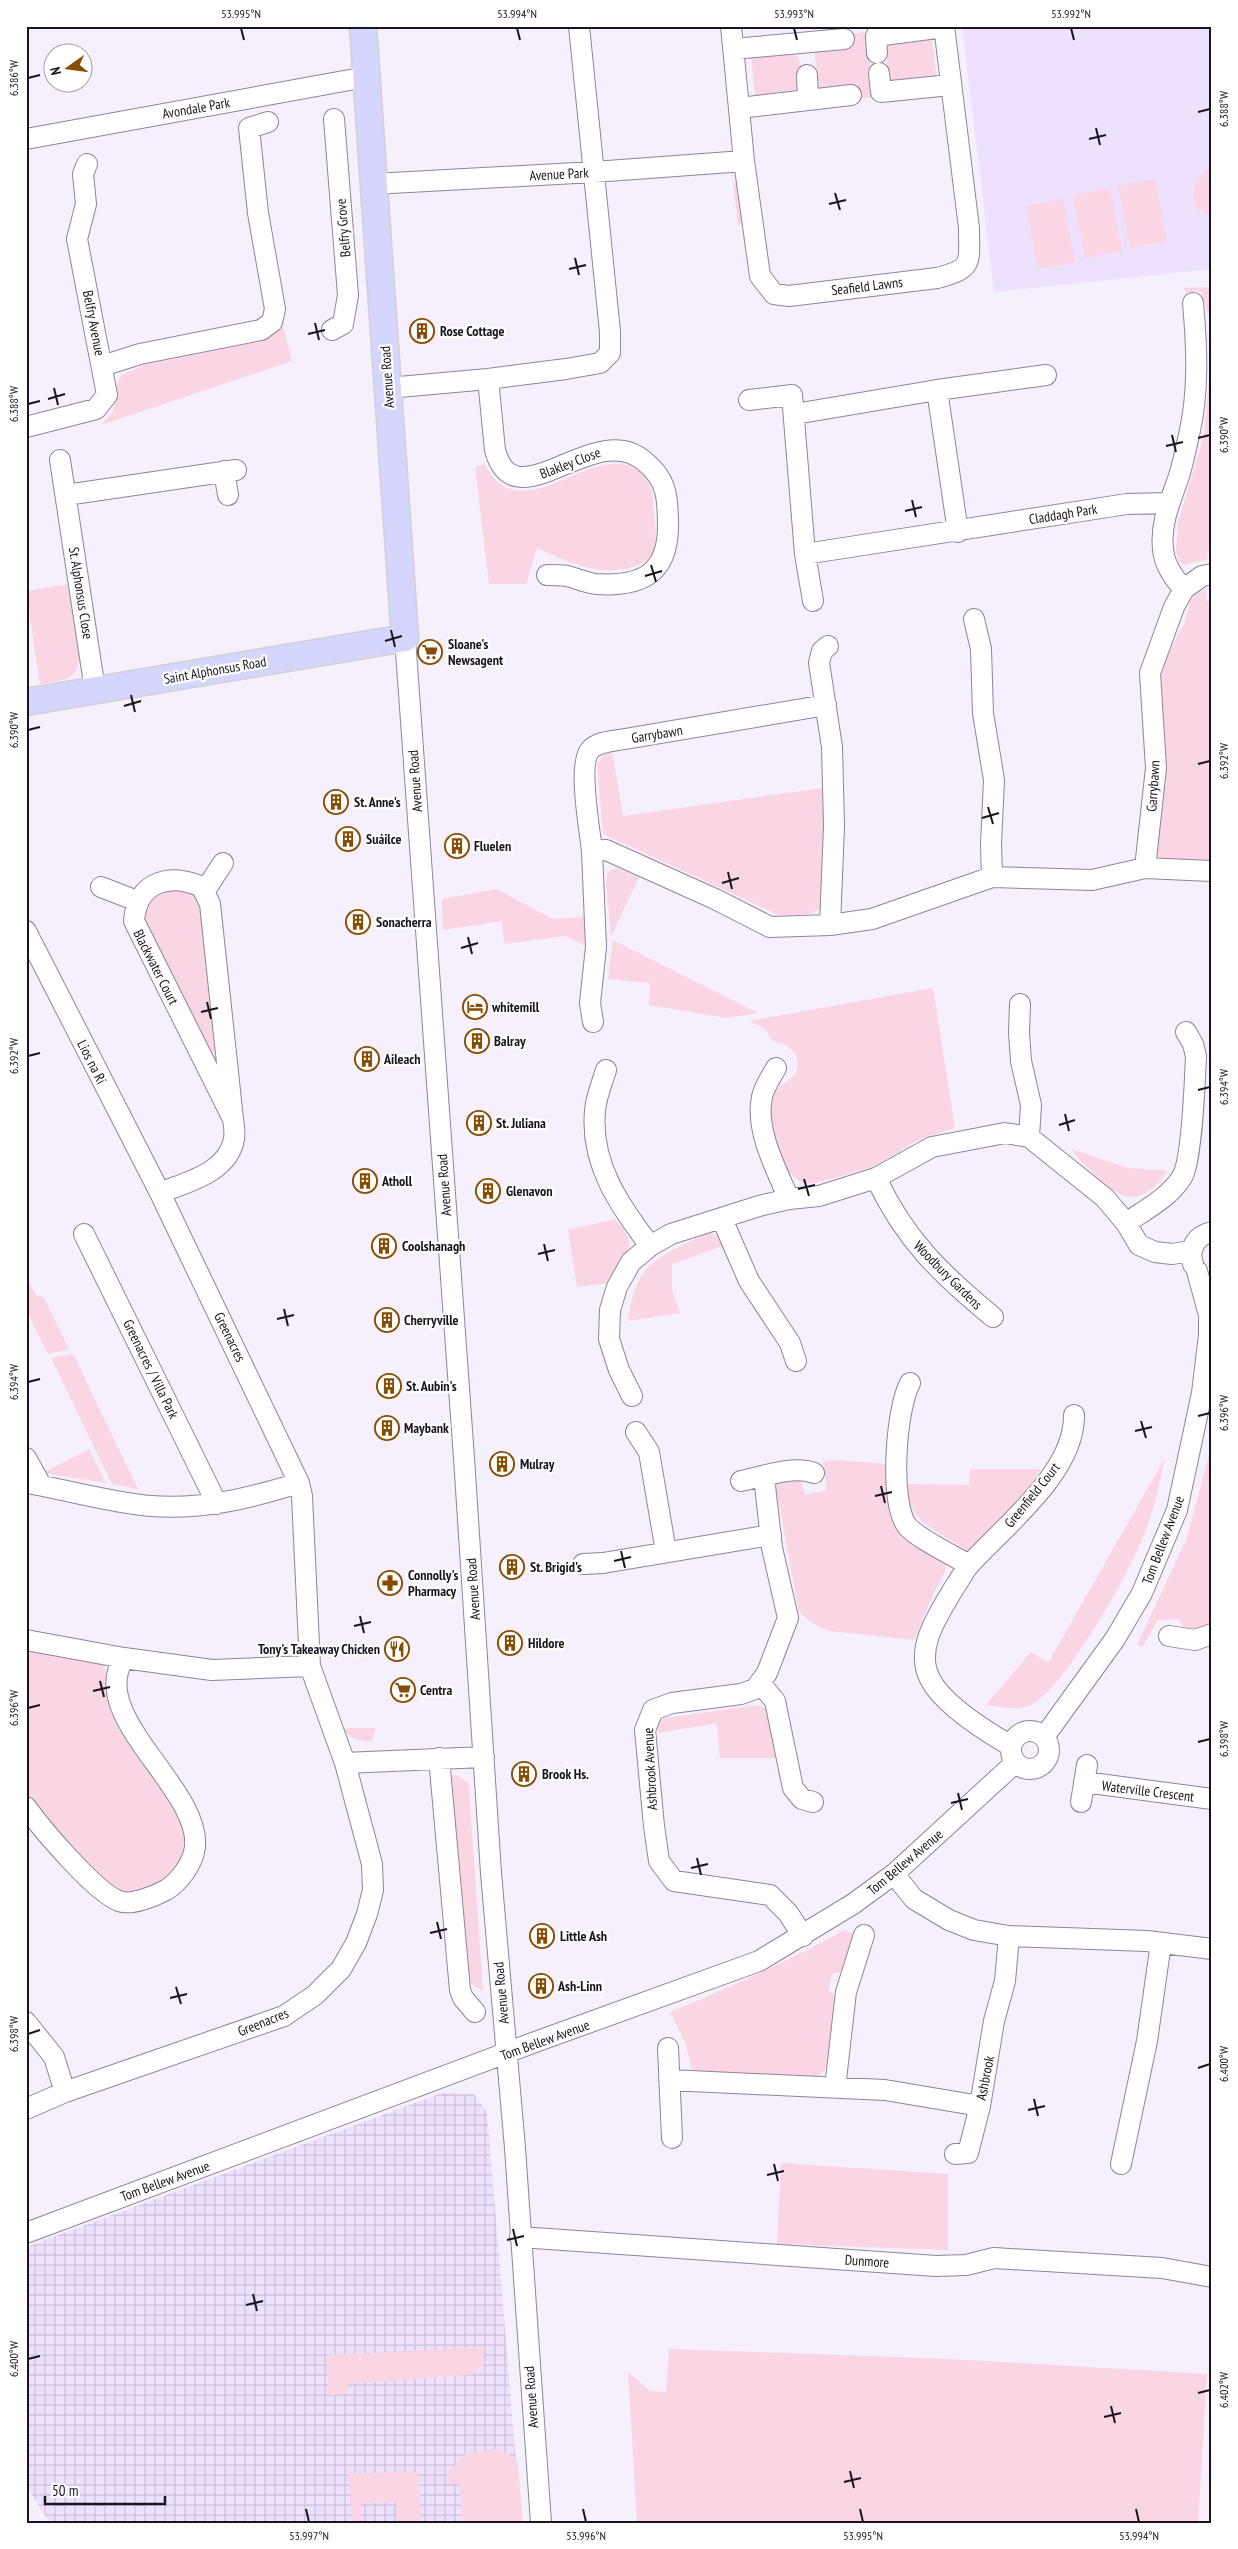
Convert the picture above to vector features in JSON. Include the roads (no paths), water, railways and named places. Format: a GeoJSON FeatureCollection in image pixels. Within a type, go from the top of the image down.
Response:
{"type":"FeatureCollection","features":[{"type":"Feature","properties":{"kind":"main road","name":"Avenue Road"},"geometry":{"type":"LineString","coordinates":[[363,26],[405,638]]}},
{"type":"Feature","properties":{"kind":"main road","name":"Saint Alphonsus Road"},"geometry":{"type":"LineString","coordinates":[[26,702],[405,638]]}},
{"type":"Feature","properties":{"kind":"street"},"geometry":{"type":"LineString","coordinates":[[388,388],[488,379],[600,363],[610,353],[610,332],[579,26]]}},
{"type":"Feature","properties":{"kind":"street","name":"Seafield Lawns"},"geometry":{"type":"LineString","coordinates":[[731,26],[744,161],[760,276],[774,294],[799,295],[937,278],[960,272],[970,260],[970,228],[944,27],[876,36],[878,53]]}},
{"type":"Feature","properties":{"kind":"street"},"geometry":{"type":"LineString","coordinates":[[733,49],[805,60],[844,39]]}},
{"type":"Feature","properties":{"kind":"street"},"geometry":{"type":"LineString","coordinates":[[805,60],[808,100]]}},
{"type":"Feature","properties":{"kind":"street"},"geometry":{"type":"LineString","coordinates":[[879,72],[881,92],[950,85]]}},
{"type":"Feature","properties":{"kind":"street","name":"Avondale Park"},"geometry":{"type":"LineString","coordinates":[[26,139],[366,77]]}},
{"type":"Feature","properties":{"kind":"street"},"geometry":{"type":"LineString","coordinates":[[740,108],[852,95]]}},
{"type":"Feature","properties":{"kind":"street","name":"Belfry Grove"},"geometry":{"type":"LineString","coordinates":[[332,330],[343,324],[348,295],[334,119]]}},
{"type":"Feature","properties":{"kind":"street"},"geometry":{"type":"LineString","coordinates":[[102,366],[140,354],[260,330],[272,322],[275,309],[258,213],[250,128],[268,122]]}},
{"type":"Feature","properties":{"kind":"street","name":"Avenue Park"},"geometry":{"type":"LineString","coordinates":[[374,184],[594,172],[744,161]]}},
{"type":"Feature","properties":{"kind":"street","name":"Belfry Avenue"},"geometry":{"type":"LineString","coordinates":[[26,428],[96,409],[107,396],[77,239],[86,204],[83,174],[87,164]]}},
{"type":"Feature","properties":{"kind":"street"},"geometry":{"type":"LineString","coordinates":[[348,295],[382,291]]}},
{"type":"Feature","properties":{"kind":"street"},"geometry":{"type":"LineString","coordinates":[[1184,589],[1176,581],[1162,549],[1165,514],[1179,476],[1189,433],[1196,368],[1204,334],[1193,303]]}},
{"type":"Feature","properties":{"kind":"street"},"geometry":{"type":"LineString","coordinates":[[749,400],[793,404],[938,390],[1046,375]]}},
{"type":"Feature","properties":{"kind":"street","name":"Blakley Close"},"geometry":{"type":"LineString","coordinates":[[488,379],[497,459],[510,473],[520,477],[534,477],[596,451],[622,450],[637,454],[655,470],[665,491],[668,544],[662,562],[646,577],[621,584],[594,584],[566,576],[548,575]]}},
{"type":"Feature","properties":{"kind":"street"},"geometry":{"type":"LineString","coordinates":[[938,390],[958,532]]}},
{"type":"Feature","properties":{"kind":"street"},"geometry":{"type":"LineString","coordinates":[[793,404],[805,554],[813,602]]}},
{"type":"Feature","properties":{"kind":"street","name":"St. Alphonsus Close"},"geometry":{"type":"LineString","coordinates":[[60,460],[95,690]]}},
{"type":"Feature","properties":{"kind":"street"},"geometry":{"type":"LineString","coordinates":[[66,495],[230,471],[228,496]]}},
{"type":"Feature","properties":{"kind":"street","name":"Claddagh Park"},"geometry":{"type":"LineString","coordinates":[[805,554],[958,532],[1128,504],[1169,503]]}},
{"type":"Feature","properties":{"kind":"street","name":"Garrybawn"},"geometry":{"type":"LineString","coordinates":[[1145,868],[1156,768],[1150,673],[1174,607],[1184,589],[1202,576],[1212,574]]}},
{"type":"Feature","properties":{"kind":"street"},"geometry":{"type":"LineString","coordinates":[[974,619],[981,649],[984,713],[994,780],[991,844],[992,877]]}},
{"type":"Feature","properties":{"kind":"street","name":"Avenue Road"},"geometry":{"type":"LineString","coordinates":[[405,638],[484,1757],[541,2523]]}},
{"type":"Feature","properties":{"kind":"street"},"geometry":{"type":"LineString","coordinates":[[828,646],[822,651],[819,662],[832,747],[834,826],[830,925]]}},
{"type":"Feature","properties":{"kind":"street","name":"Garrybawn"},"geometry":{"type":"LineString","coordinates":[[593,1022],[590,1003],[596,946],[592,851],[584,771],[586,758],[591,749],[601,744],[624,739],[826,705]]}},
{"type":"Feature","properties":{"kind":"street"},"geometry":{"type":"LineString","coordinates":[[592,851],[606,850],[715,898],[770,927],[830,925],[872,919],[992,877],[1092,880],[1145,868],[1211,871]]}},
{"type":"Feature","properties":{"kind":"street"},"geometry":{"type":"LineString","coordinates":[[204,892],[223,864]]}},
{"type":"Feature","properties":{"kind":"street"},"geometry":{"type":"LineString","coordinates":[[101,887],[137,901],[149,888],[172,881],[192,882],[202,887],[204,892]]}},
{"type":"Feature","properties":{"kind":"street","name":"Blackwater Court"},"geometry":{"type":"LineString","coordinates":[[160,1193],[218,1167],[226,1158],[234,1139],[210,904],[204,892]]}},
{"type":"Feature","properties":{"kind":"street","name":"Blackwater Court"},"geometry":{"type":"LineString","coordinates":[[137,901],[134,921],[137,931],[233,1119]]}},
{"type":"Feature","properties":{"kind":"street","name":"Lios na Rí"},"geometry":{"type":"LineString","coordinates":[[26,931],[160,1193]]}},
{"type":"Feature","properties":{"kind":"street"},"geometry":{"type":"LineString","coordinates":[[1020,1004],[1018,1033],[1021,1061],[1031,1105],[1029,1137]]}},
{"type":"Feature","properties":{"kind":"street"},"geometry":{"type":"LineString","coordinates":[[1126,1224],[1168,1194],[1183,1176],[1189,1149],[1196,1056],[1193,1044],[1186,1032]]}},
{"type":"Feature","properties":{"kind":"street"},"geometry":{"type":"LineString","coordinates":[[776,1068],[762,1096],[763,1124],[767,1143],[789,1199]]}},
{"type":"Feature","properties":{"kind":"street"},"geometry":{"type":"LineString","coordinates":[[606,1070],[595,1109],[598,1153],[608,1184],[625,1212],[650,1246]]}},
{"type":"Feature","properties":{"kind":"street"},"geometry":{"type":"LineString","coordinates":[[632,1396],[619,1370],[610,1338],[610,1310],[616,1287],[631,1262],[650,1246],[671,1234],[722,1218],[789,1199],[819,1196],[876,1178],[932,1147],[1005,1133],[1029,1137],[1105,1198],[1126,1224],[1139,1245],[1155,1252],[1172,1254],[1191,1251],[1198,1239],[1210,1228]]}},
{"type":"Feature","properties":{"kind":"street","name":"Woodbury Gardens"},"geometry":{"type":"LineString","coordinates":[[876,1178],[890,1209],[922,1252],[992,1318]]}},
{"type":"Feature","properties":{"kind":"street","name":"Greenacres"},"geometry":{"type":"LineString","coordinates":[[26,2109],[65,2092],[284,2016],[315,1995],[341,1969],[356,1943],[367,1914],[373,1890],[372,1864],[345,1763],[310,1666],[302,1496],[299,1483],[160,1193]]}},
{"type":"Feature","properties":{"kind":"street"},"geometry":{"type":"LineString","coordinates":[[722,1218],[749,1281],[790,1343],[796,1361]]}},
{"type":"Feature","properties":{"kind":"street","name":"Greenacres / Villa Park"},"geometry":{"type":"LineString","coordinates":[[84,1234],[217,1504]]}},
{"type":"Feature","properties":{"kind":"street","name":"Tom Bellew Avenue"},"geometry":{"type":"LineString","coordinates":[[26,2233],[759,1961],[803,1936],[894,1874],[1013,1755],[1017,1736],[1022,1732],[1034,1731],[1044,1737],[1115,1640],[1142,1593],[1162,1550],[1177,1510],[1202,1393],[1210,1311],[1204,1275],[1191,1258],[1191,1251]]}},
{"type":"Feature","properties":{"kind":"street"},"geometry":{"type":"LineString","coordinates":[[910,1384],[904,1395],[900,1422],[896,1487],[899,1504],[908,1526],[969,1565]]}},
{"type":"Feature","properties":{"kind":"street","name":"Greenfield Court"},"geometry":{"type":"LineString","coordinates":[[1013,1755],[946,1698],[930,1679],[925,1655],[932,1625],[969,1565],[1048,1479],[1070,1445],[1074,1430],[1074,1415]]}},
{"type":"Feature","properties":{"kind":"street"},"geometry":{"type":"LineString","coordinates":[[636,1432],[649,1452],[666,1552]]}},
{"type":"Feature","properties":{"kind":"street"},"geometry":{"type":"LineString","coordinates":[[26,1458],[34,1484],[151,1506],[187,1507],[217,1504],[251,1498],[299,1483]]}},
{"type":"Feature","properties":{"kind":"street"},"geometry":{"type":"LineString","coordinates":[[741,1481],[806,1470],[814,1473]]}},
{"type":"Feature","properties":{"kind":"street"},"geometry":{"type":"LineString","coordinates":[[764,1477],[771,1536],[788,1618],[767,1673],[760,1683],[774,1701],[793,1788],[802,1799],[813,1802]]}},
{"type":"Feature","properties":{"kind":"street"},"geometry":{"type":"LineString","coordinates":[[583,1564],[603,1563],[771,1536]]}},
{"type":"Feature","properties":{"kind":"street"},"geometry":{"type":"LineString","coordinates":[[1169,1636],[1196,1640],[1212,1634]]}},
{"type":"Feature","properties":{"kind":"street"},"geometry":{"type":"LineString","coordinates":[[26,1640],[124,1658],[212,1670],[310,1666]]}},
{"type":"Feature","properties":{"kind":"street"},"geometry":{"type":"LineString","coordinates":[[26,1807],[58,1847],[107,1896],[120,1902],[132,1902],[162,1892],[174,1885],[182,1875],[195,1849],[195,1830],[187,1809],[141,1741],[120,1704],[115,1681],[116,1670],[124,1658]]}},
{"type":"Feature","properties":{"kind":"street","name":"Ashbrook Avenue"},"geometry":{"type":"LineString","coordinates":[[760,1683],[755,1689],[741,1694],[672,1703],[653,1710],[648,1718],[645,1730],[659,1861],[674,1881],[770,1895],[788,1913],[803,1936]]}},
{"type":"Feature","properties":{"kind":"street"},"geometry":{"type":"LineString","coordinates":[[1013,1755],[1027,1770],[1034,1769],[1044,1763],[1049,1747],[1044,1737]]}},
{"type":"Feature","properties":{"kind":"street"},"geometry":{"type":"LineString","coordinates":[[345,1763],[484,1757]]}},
{"type":"Feature","properties":{"kind":"street"},"geometry":{"type":"LineString","coordinates":[[439,1758],[460,1990],[463,1998],[475,2012]]}},
{"type":"Feature","properties":{"kind":"street","name":"Waterville Crescent"},"geometry":{"type":"LineString","coordinates":[[1084,1783],[1212,1799]]}},
{"type":"Feature","properties":{"kind":"street"},"geometry":{"type":"LineString","coordinates":[[894,1874],[914,1899],[949,1920],[974,1930],[1009,1936],[1147,1940],[1212,1949]]}},
{"type":"Feature","properties":{"kind":"street"},"geometry":{"type":"LineString","coordinates":[[835,2088],[839,1986],[864,1935]]}},
{"type":"Feature","properties":{"kind":"street","name":"Ashbrook"},"geometry":{"type":"LineString","coordinates":[[669,2080],[886,2090],[980,2106],[994,2021],[1005,1981],[1009,1936]]}},
{"type":"Feature","properties":{"kind":"street"},"geometry":{"type":"LineString","coordinates":[[1121,2164],[1146,2040],[1161,1943]]}},
{"type":"Feature","properties":{"kind":"street"},"geometry":{"type":"LineString","coordinates":[[26,2022],[54,2057],[65,2092]]}},
{"type":"Feature","properties":{"kind":"street"},"geometry":{"type":"LineString","coordinates":[[668,2048],[672,2138]]}},
{"type":"Feature","properties":{"kind":"street"},"geometry":{"type":"LineString","coordinates":[[955,2154],[968,2154],[980,2106]]}},
{"type":"Feature","properties":{"kind":"street","name":"Dunmore"},"geometry":{"type":"LineString","coordinates":[[520,2237],[936,2266],[966,2265],[994,2258],[1162,2268],[1212,2277]]}},
{"type":"Feature","properties":{"kind":"place","name":"Rose Cottage"},"geometry":{"type":"Point","coordinates":[422,331]}},
{"type":"Feature","properties":{"kind":"place","name":"Sloane's Newsagent"},"geometry":{"type":"Point","coordinates":[430,652]}},
{"type":"Feature","properties":{"kind":"place","name":"St. Anne's"},"geometry":{"type":"Point","coordinates":[336,802]}},
{"type":"Feature","properties":{"kind":"place","name":"Suáilce"},"geometry":{"type":"Point","coordinates":[348,839]}},
{"type":"Feature","properties":{"kind":"place","name":"Fluelen"},"geometry":{"type":"Point","coordinates":[457,846]}},
{"type":"Feature","properties":{"kind":"place","name":"Sonacherra"},"geometry":{"type":"Point","coordinates":[358,922]}},
{"type":"Feature","properties":{"kind":"place","name":"whitemill"},"geometry":{"type":"Point","coordinates":[475,1007]}},
{"type":"Feature","properties":{"kind":"place","name":"Balray"},"geometry":{"type":"Point","coordinates":[477,1041]}},
{"type":"Feature","properties":{"kind":"place","name":"Aileach"},"geometry":{"type":"Point","coordinates":[367,1059]}},
{"type":"Feature","properties":{"kind":"place","name":"St. Juliana"},"geometry":{"type":"Point","coordinates":[479,1123]}},
{"type":"Feature","properties":{"kind":"place","name":"Atholl"},"geometry":{"type":"Point","coordinates":[365,1181]}},
{"type":"Feature","properties":{"kind":"place","name":"Glenavon"},"geometry":{"type":"Point","coordinates":[488,1191]}},
{"type":"Feature","properties":{"kind":"place","name":"Coolshanagh"},"geometry":{"type":"Point","coordinates":[384,1246]}},
{"type":"Feature","properties":{"kind":"place","name":"Cherryville"},"geometry":{"type":"Point","coordinates":[387,1320]}},
{"type":"Feature","properties":{"kind":"place","name":"St. Aubin's"},"geometry":{"type":"Point","coordinates":[389,1386]}},
{"type":"Feature","properties":{"kind":"place","name":"Maybank"},"geometry":{"type":"Point","coordinates":[387,1428]}},
{"type":"Feature","properties":{"kind":"place","name":"Mulray"},"geometry":{"type":"Point","coordinates":[502,1464]}},
{"type":"Feature","properties":{"kind":"place","name":"St. Brigid's"},"geometry":{"type":"Point","coordinates":[512,1567]}},
{"type":"Feature","properties":{"kind":"place","name":"Connolly's Pharmacy"},"geometry":{"type":"Point","coordinates":[390,1583]}},
{"type":"Feature","properties":{"kind":"place","name":"Hildore"},"geometry":{"type":"Point","coordinates":[510,1643]}},
{"type":"Feature","properties":{"kind":"place","name":"Tony's Takeaway Chicken"},"geometry":{"type":"Point","coordinates":[397,1649]}},
{"type":"Feature","properties":{"kind":"place","name":"Centra"},"geometry":{"type":"Point","coordinates":[403,1690]}},
{"type":"Feature","properties":{"kind":"place","name":"Brook Hs."},"geometry":{"type":"Point","coordinates":[524,1774]}},
{"type":"Feature","properties":{"kind":"place","name":"Little Ash"},"geometry":{"type":"Point","coordinates":[542,1936]}},
{"type":"Feature","properties":{"kind":"place","name":"Ash-Linn"},"geometry":{"type":"Point","coordinates":[541,1986]}}]}
